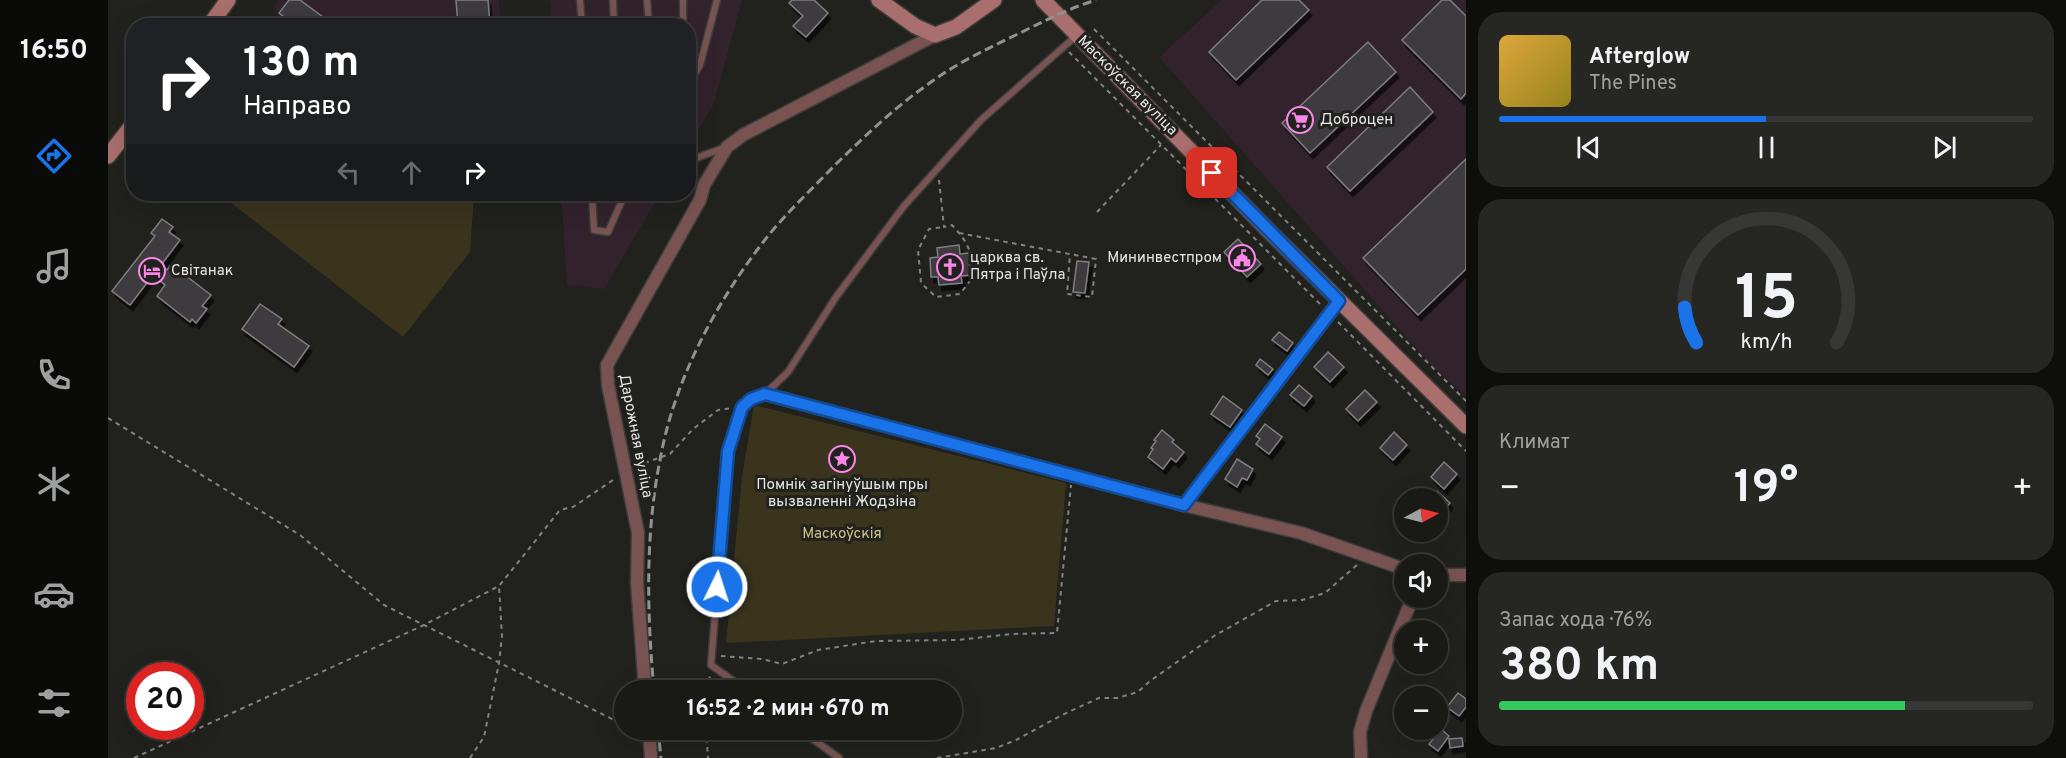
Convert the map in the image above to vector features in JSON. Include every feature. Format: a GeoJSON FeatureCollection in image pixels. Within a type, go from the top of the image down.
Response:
{"type":"FeatureCollection","features":[{"type":"Feature","properties":{"kind":"main road"},"geometry":{"type":"LineString","coordinates":[[215,18],[228,0]]}},
{"type":"Feature","properties":{"kind":"main road"},"geometry":{"type":"LineString","coordinates":[[886,3],[915,26],[935,35],[956,27],[994,0]]}},
{"type":"Feature","properties":{"kind":"main road","name":"Маскоўская вуліца"},"geometry":{"type":"LineString","coordinates":[[1043,0],[1339,301],[1466,426]]}},
{"type":"Feature","properties":{"kind":"main road"},"geometry":{"type":"LineString","coordinates":[[108,156],[126,133]]}},
{"type":"Feature","properties":{"kind":"street"},"geometry":{"type":"LineString","coordinates":[[727,147],[743,135],[935,35]]}},
{"type":"Feature","properties":{"kind":"street","name":"Дарожная вуліца"},"geometry":{"type":"LineString","coordinates":[[644,680],[637,583],[638,533],[608,385],[607,365],[700,200],[704,185],[727,147]]}},
{"type":"Feature","properties":{"kind":"street"},"geometry":{"type":"LineString","coordinates":[[1184,505],[1339,301]]}},
{"type":"Feature","properties":{"kind":"street"},"geometry":{"type":"LineString","coordinates":[[765,394],[1184,505],[1301,533],[1394,565]]}},
{"type":"Feature","properties":{"kind":"street"},"geometry":{"type":"LineString","coordinates":[[1448,575],[1466,575]]}},
{"type":"Feature","properties":{"kind":"street"},"geometry":{"type":"LineString","coordinates":[[1361,758],[1360,732],[1366,711],[1408,608]]}},
{"type":"Feature","properties":{"kind":"street"},"geometry":{"type":"LineString","coordinates":[[650,740],[651,758]]}},
{"type":"Feature","properties":{"kind":"lane"},"geometry":{"type":"LineString","coordinates":[[580,0],[581,18]]}},
{"type":"Feature","properties":{"kind":"lane"},"geometry":{"type":"LineString","coordinates":[[613,0],[614,18]]}},
{"type":"Feature","properties":{"kind":"lane"},"geometry":{"type":"LineString","coordinates":[[647,0],[648,18]]}},
{"type":"Feature","properties":{"kind":"lane"},"geometry":{"type":"LineString","coordinates":[[683,0],[683,18]]}},
{"type":"Feature","properties":{"kind":"lane"},"geometry":{"type":"LineString","coordinates":[[696,71],[700,65],[717,0]]}},
{"type":"Feature","properties":{"kind":"lane"},"geometry":{"type":"LineString","coordinates":[[732,680],[711,665],[728,451],[742,407],[751,399],[765,394],[788,372],[836,297],[904,206],[981,120],[1077,36]]}},
{"type":"Feature","properties":{"kind":"lane"},"geometry":{"type":"LineString","coordinates":[[696,158],[727,147]]}},
{"type":"Feature","properties":{"kind":"lane"},"geometry":{"type":"LineString","coordinates":[[592,201],[594,230],[608,232],[622,201]]}},
{"type":"Feature","properties":{"kind":"lane"},"geometry":{"type":"LineString","coordinates":[[814,740],[839,758]]}},
{"type":"Feature","properties":{"kind":"path"},"geometry":{"type":"LineString","coordinates":[[1094,29],[1466,401]]}},
{"type":"Feature","properties":{"kind":"path"},"geometry":{"type":"LineString","coordinates":[[1069,52],[1466,451]]}},
{"type":"Feature","properties":{"kind":"path"},"geometry":{"type":"LineString","coordinates":[[1097,212],[1161,145]]}},
{"type":"Feature","properties":{"kind":"path"},"geometry":{"type":"LineString","coordinates":[[932,175],[940,181],[944,227]]}},
{"type":"Feature","properties":{"kind":"path"},"geometry":{"type":"LineString","coordinates":[[952,225],[970,249],[973,277],[960,294],[936,297],[921,283],[918,250],[929,230],[944,227],[952,225]]}},
{"type":"Feature","properties":{"kind":"path"},"geometry":{"type":"LineString","coordinates":[[959,233],[1070,254],[1096,259],[1092,297],[1067,294],[1070,254]]}},
{"type":"Feature","properties":{"kind":"path"},"geometry":{"type":"LineString","coordinates":[[134,758],[424,625],[499,586],[560,510],[573,507],[626,470],[653,458],[660,459],[670,453],[693,429],[718,410],[742,407]]}},
{"type":"Feature","properties":{"kind":"path"},"geometry":{"type":"LineString","coordinates":[[108,418],[300,535],[384,605],[614,720]]}},
{"type":"Feature","properties":{"kind":"path"},"geometry":{"type":"LineString","coordinates":[[712,655],[762,659],[782,664],[818,650],[876,641],[957,640],[1057,633],[1072,475]]}},
{"type":"Feature","properties":{"kind":"path"},"geometry":{"type":"LineString","coordinates":[[937,758],[996,748],[1100,698],[1117,698],[1138,692],[1214,636],[1276,601],[1302,600],[1325,592],[1368,556]]}},
{"type":"Feature","properties":{"kind":"path"},"geometry":{"type":"LineString","coordinates":[[470,758],[484,737],[499,663],[502,636],[499,586]]}},
{"type":"Feature","properties":{"kind":"path"},"geometry":{"type":"LineString","coordinates":[[710,680],[711,665]]}},
{"type":"Feature","properties":{"kind":"path"},"geometry":{"type":"LineString","coordinates":[[707,740],[708,758]]}},
{"type":"Feature","properties":{"kind":"shaded area"},"geometry":{"type":"Polygon","coordinates":[[[278,0],[499,0],[500,18],[287,18],[273,8],[278,0]]]}},
{"type":"Feature","properties":{"kind":"shaded area"},"geometry":{"type":"Polygon","coordinates":[[[550,0],[742,0],[714,103],[696,134],[696,18],[551,18],[550,0]]]}},
{"type":"Feature","properties":{"kind":"shaded area"},"geometry":{"type":"Polygon","coordinates":[[[1222,0],[1466,0],[1466,396],[1432,366],[1159,57],[1222,0]]]}},
{"type":"Feature","properties":{"kind":"shaded area"},"geometry":{"type":"Polygon","coordinates":[[[561,201],[656,201],[604,289],[567,285],[561,201]]]}},
{"type":"Feature","properties":{"kind":"green space"},"geometry":{"type":"Polygon","coordinates":[[[229,201],[474,201],[470,252],[403,337],[229,201]]]}},
{"type":"Feature","properties":{"kind":"green space","name":"Маскоўскія"},"geometry":{"type":"Polygon","coordinates":[[[754,405],[1066,483],[1054,626],[726,643],[742,477],[754,405]]]}},
{"type":"Feature","properties":{"kind":"building"},"geometry":{"type":"Polygon","coordinates":[[[289,0],[300,0],[324,18],[286,18],[279,13],[289,0]]]}},
{"type":"Feature","properties":{"kind":"building"},"geometry":{"type":"Polygon","coordinates":[[[456,0],[488,0],[489,18],[457,18],[456,0]]]}},
{"type":"Feature","properties":{"kind":"building"},"geometry":{"type":"Polygon","coordinates":[[[792,0],[814,0],[828,13],[806,37],[793,26],[803,16],[789,3],[792,0]]]}},
{"type":"Feature","properties":{"kind":"building"},"geometry":{"type":"Polygon","coordinates":[[[1262,0],[1299,0],[1309,10],[1236,80],[1209,52],[1262,0]]]}},
{"type":"Feature","properties":{"kind":"building"},"geometry":{"type":"Polygon","coordinates":[[[1442,0],[1450,0],[1466,16],[1466,93],[1461,99],[1402,40],[1442,0]]]}},
{"type":"Feature","properties":{"kind":"building"},"geometry":{"type":"Polygon","coordinates":[[[1368,42],[1396,72],[1310,153],[1282,123],[1368,42]]]}},
{"type":"Feature","properties":{"kind":"building"},"geometry":{"type":"Polygon","coordinates":[[[1410,87],[1433,112],[1350,191],[1327,167],[1410,87]]]}},
{"type":"Feature","properties":{"kind":"building"},"geometry":{"type":"Polygon","coordinates":[[[1466,159],[1466,269],[1418,315],[1363,258],[1466,159]]]}},
{"type":"Feature","properties":{"kind":"building","name":"Світанак"},"geometry":{"type":"Polygon","coordinates":[[[162,219],[173,227],[169,232],[180,240],[161,265],[167,270],[170,266],[178,275],[181,272],[211,295],[202,306],[207,309],[196,323],[192,319],[190,322],[157,296],[165,285],[153,275],[130,305],[112,291],[155,236],[151,233],[162,219]]]}},
{"type":"Feature","properties":{"kind":"building","name":"Мининвестпром"},"geometry":{"type":"Polygon","coordinates":[[[1238,239],[1261,264],[1247,277],[1224,252],[1238,239]]]}},
{"type":"Feature","properties":{"kind":"building","name":"царква св. Пятра і Паўла"},"geometry":{"type":"Polygon","coordinates":[[[959,245],[960,254],[969,253],[971,275],[961,276],[962,283],[939,285],[938,277],[931,277],[930,258],[938,257],[937,248],[959,245]]]}},
{"type":"Feature","properties":{"kind":"building"},"geometry":{"type":"Polygon","coordinates":[[[1077,261],[1089,262],[1085,293],[1073,292],[1077,261]]]}},
{"type":"Feature","properties":{"kind":"building"},"geometry":{"type":"Polygon","coordinates":[[[260,304],[282,319],[278,324],[309,346],[294,367],[242,329],[260,304]]]}},
{"type":"Feature","properties":{"kind":"building"},"geometry":{"type":"Polygon","coordinates":[[[1279,332],[1293,343],[1287,351],[1272,340],[1279,332]]]}},
{"type":"Feature","properties":{"kind":"building"},"geometry":{"type":"Polygon","coordinates":[[[1328,352],[1344,367],[1330,382],[1314,367],[1328,352]]]}},
{"type":"Feature","properties":{"kind":"building"},"geometry":{"type":"Polygon","coordinates":[[[1260,359],[1273,369],[1268,375],[1256,365],[1260,359]]]}},
{"type":"Feature","properties":{"kind":"building"},"geometry":{"type":"Polygon","coordinates":[[[1299,385],[1312,396],[1304,406],[1290,395],[1299,385]]]}},
{"type":"Feature","properties":{"kind":"building"},"geometry":{"type":"Polygon","coordinates":[[[1365,390],[1377,402],[1358,421],[1346,409],[1365,390]]]}},
{"type":"Feature","properties":{"kind":"building"},"geometry":{"type":"Polygon","coordinates":[[[1223,396],[1242,410],[1230,427],[1211,414],[1223,396]]]}},
{"type":"Feature","properties":{"kind":"building"},"geometry":{"type":"Polygon","coordinates":[[[1265,424],[1282,437],[1269,454],[1256,444],[1260,439],[1256,436],[1265,424]]]}},
{"type":"Feature","properties":{"kind":"building"},"geometry":{"type":"Polygon","coordinates":[[[1162,430],[1184,452],[1176,462],[1171,458],[1163,469],[1148,457],[1156,441],[1154,440],[1162,430]]]}},
{"type":"Feature","properties":{"kind":"building"},"geometry":{"type":"Polygon","coordinates":[[[1394,432],[1407,445],[1393,460],[1380,448],[1394,432]]]}},
{"type":"Feature","properties":{"kind":"building"},"geometry":{"type":"Polygon","coordinates":[[[1237,459],[1253,469],[1247,480],[1242,478],[1237,487],[1225,479],[1237,459]]]}},
{"type":"Feature","properties":{"kind":"building"},"geometry":{"type":"Polygon","coordinates":[[[1444,462],[1457,474],[1445,488],[1431,477],[1444,462]]]}},
{"type":"Feature","properties":{"kind":"building"},"geometry":{"type":"Polygon","coordinates":[[[1458,693],[1466,699],[1466,707],[1459,716],[1448,706],[1458,693]]]}},
{"type":"Feature","properties":{"kind":"building"},"geometry":{"type":"Polygon","coordinates":[[[1462,738],[1463,746],[1450,748],[1449,739],[1462,738]]]}},
{"type":"Feature","properties":{"kind":"building"},"geometry":{"type":"Polygon","coordinates":[[[1432,740],[1446,740],[1438,751],[1429,744],[1432,740]]]}},
{"type":"Feature","properties":{"kind":"railway"},"geometry":{"type":"LineString","coordinates":[[653,680],[649,575],[652,517],[660,460],[666,430],[686,373],[713,317],[729,291],[764,241],[789,212],[846,154],[903,103],[938,77],[973,56],[1058,14],[1096,0]]}},
{"type":"Feature","properties":{"kind":"railway"},"geometry":{"type":"LineString","coordinates":[[659,740],[661,758]]}},
{"type":"Feature","properties":{"kind":"place","name":"Доброцен"},"geometry":{"type":"Point","coordinates":[1300,120]}},
{"type":"Feature","properties":{"kind":"place","name":"Мининвестпром"},"geometry":{"type":"Point","coordinates":[1242,258]}},
{"type":"Feature","properties":{"kind":"place","name":"царква св. Пятра і Паўла"},"geometry":{"type":"Point","coordinates":[950,267]}},
{"type":"Feature","properties":{"kind":"place","name":"Світанак"},"geometry":{"type":"Point","coordinates":[152,271]}},
{"type":"Feature","properties":{"kind":"place","name":"Помнік загінуўшым пры вызваленні Жодзіна"},"geometry":{"type":"Point","coordinates":[842,459]}},
{"type":"Feature","properties":{"kind":"route"},"geometry":{"type":"LineString","coordinates":[[717,587],[728,451],[742,407],[751,399],[765,394],[1184,505],[1339,301],[1212,173]]}}]}
